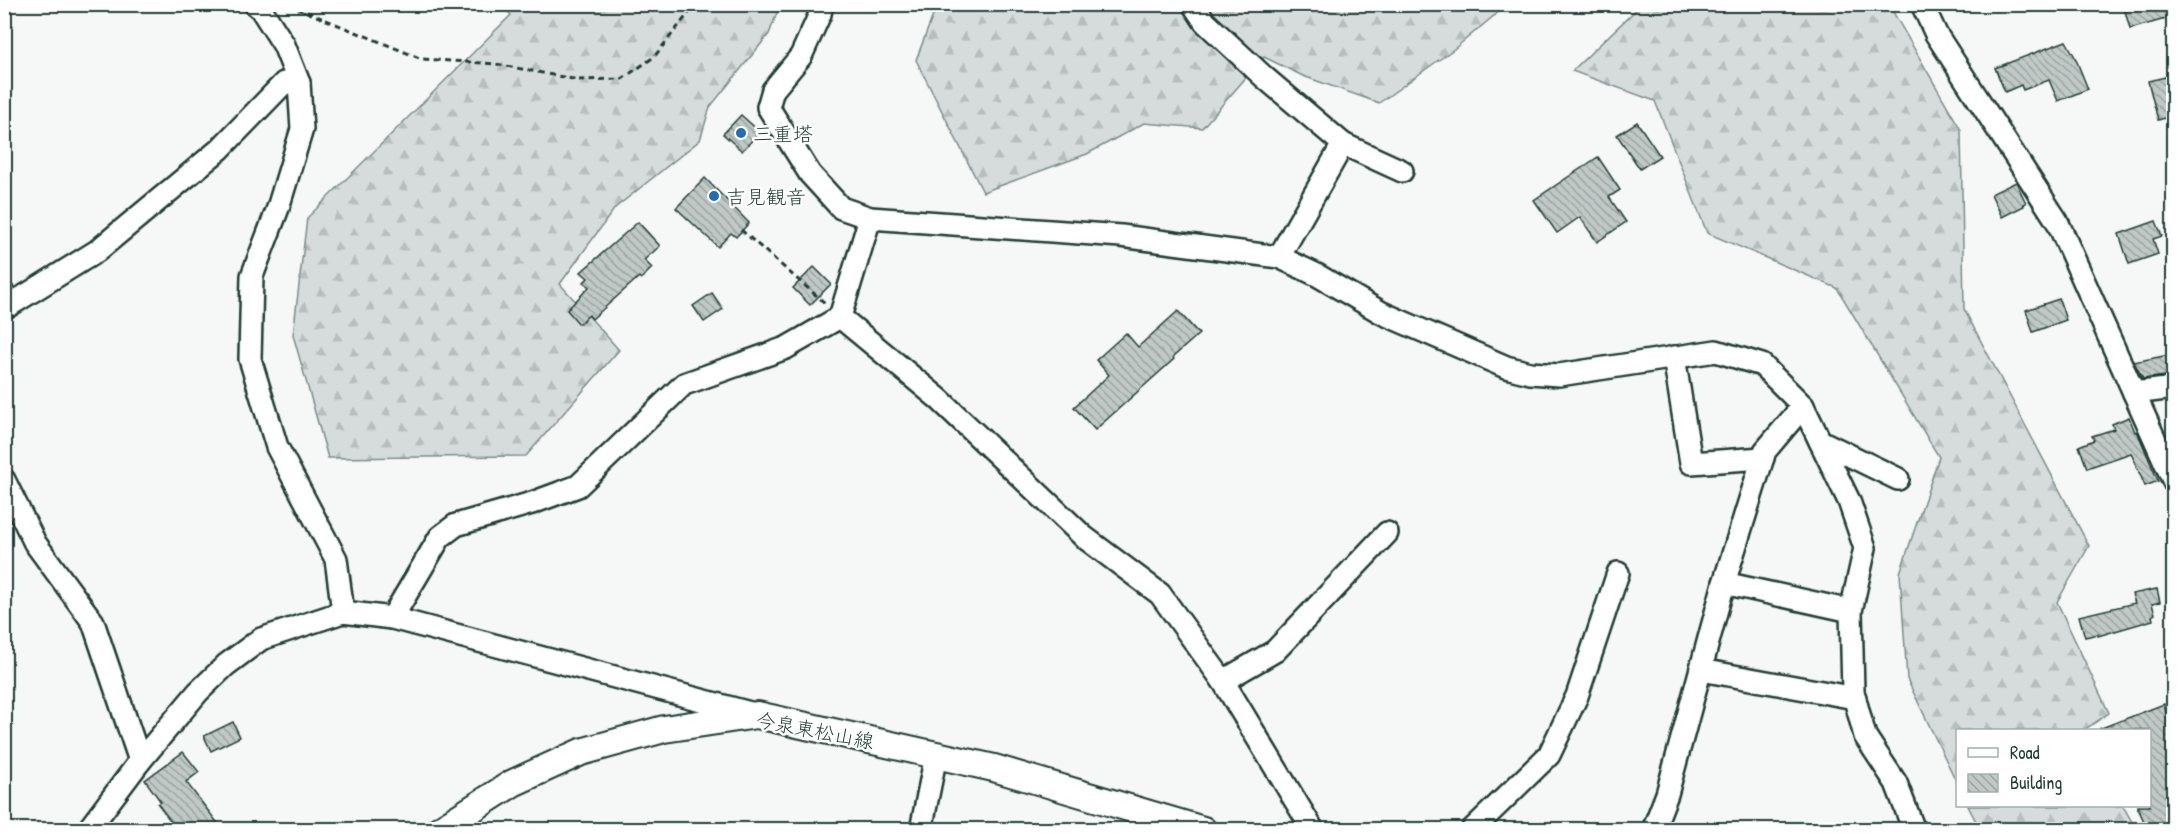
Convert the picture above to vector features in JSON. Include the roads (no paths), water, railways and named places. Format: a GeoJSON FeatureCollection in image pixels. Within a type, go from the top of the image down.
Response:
{"type":"FeatureCollection","features":[{"type":"Feature","properties":{"kind":"main road","name":"今泉東松山線"},"geometry":{"type":"LineString","coordinates":[[439,830],[513,783],[581,752],[664,729],[757,715],[994,768],[1203,830]]}},
{"type":"Feature","properties":{"kind":"street"},"geometry":{"type":"LineString","coordinates":[[255,4],[261,9],[284,45],[299,83],[302,129],[278,208],[252,276],[250,359],[277,447],[336,559],[343,612]]}},
{"type":"Feature","properties":{"kind":"street"},"geometry":{"type":"LineString","coordinates":[[822,4],[820,14],[801,56],[773,90],[768,107],[810,174],[841,208],[870,218],[1121,236],[1280,257],[1317,275],[1382,313],[1506,367],[1530,373],[1559,375],[1716,351],[1762,365],[1803,406],[1849,501],[1865,548],[1851,611],[1855,698],[1865,736],[1896,783],[1914,830]]}},
{"type":"Feature","properties":{"kind":"street"},"geometry":{"type":"LineString","coordinates":[[1193,4],[1205,22],[1264,77],[1343,144],[1402,171]]}},
{"type":"Feature","properties":{"kind":"street"},"geometry":{"type":"LineString","coordinates":[[1922,4],[1936,34],[2057,221],[2174,482]]}},
{"type":"Feature","properties":{"kind":"street"},"geometry":{"type":"LineString","coordinates":[[4,294],[10,305],[97,251],[220,149],[284,83],[299,83]]}},
{"type":"Feature","properties":{"kind":"street"},"geometry":{"type":"LineString","coordinates":[[1280,257],[1343,144]]}},
{"type":"Feature","properties":{"kind":"street"},"geometry":{"type":"LineString","coordinates":[[392,618],[440,537],[456,525],[532,503],[579,486],[684,384],[786,348],[840,316],[870,218]]}},
{"type":"Feature","properties":{"kind":"street"},"geometry":{"type":"LineString","coordinates":[[840,316],[939,399],[1084,537],[1160,594],[1223,681],[1313,830]]}},
{"type":"Feature","properties":{"kind":"street"},"geometry":{"type":"LineString","coordinates":[[1674,357],[1691,463],[1763,458]]}},
{"type":"Feature","properties":{"kind":"street"},"geometry":{"type":"LineString","coordinates":[[2134,393],[2174,388]]}},
{"type":"Feature","properties":{"kind":"street"},"geometry":{"type":"LineString","coordinates":[[1653,830],[1667,794],[1724,583],[1765,452],[1803,406]]}},
{"type":"Feature","properties":{"kind":"street"},"geometry":{"type":"LineString","coordinates":[[1820,441],[1898,479]]}},
{"type":"Feature","properties":{"kind":"street"},"geometry":{"type":"LineString","coordinates":[[4,480],[34,543],[93,622],[140,761]]}},
{"type":"Feature","properties":{"kind":"street"},"geometry":{"type":"LineString","coordinates":[[1223,681],[1275,651],[1387,533]]}},
{"type":"Feature","properties":{"kind":"street"},"geometry":{"type":"LineString","coordinates":[[1473,830],[1549,755],[1577,696],[1618,573]]}},
{"type":"Feature","properties":{"kind":"street"},"geometry":{"type":"LineString","coordinates":[[1724,583],[1851,611]]}},
{"type":"Feature","properties":{"kind":"street"},"geometry":{"type":"LineString","coordinates":[[88,830],[140,761],[198,692],[226,665],[261,639],[343,612],[392,618],[757,715]]}},
{"type":"Feature","properties":{"kind":"street"},"geometry":{"type":"LineString","coordinates":[[1701,670],[1855,698]]}},
{"type":"Feature","properties":{"kind":"street"},"geometry":{"type":"LineString","coordinates":[[921,830],[936,755]]}},
{"type":"Feature","properties":{"kind":"place","name":"三重塔"},"geometry":{"type":"Point","coordinates":[741,133]}},
{"type":"Feature","properties":{"kind":"place","name":"吉見観音"},"geometry":{"type":"Point","coordinates":[714,196]}}]}
